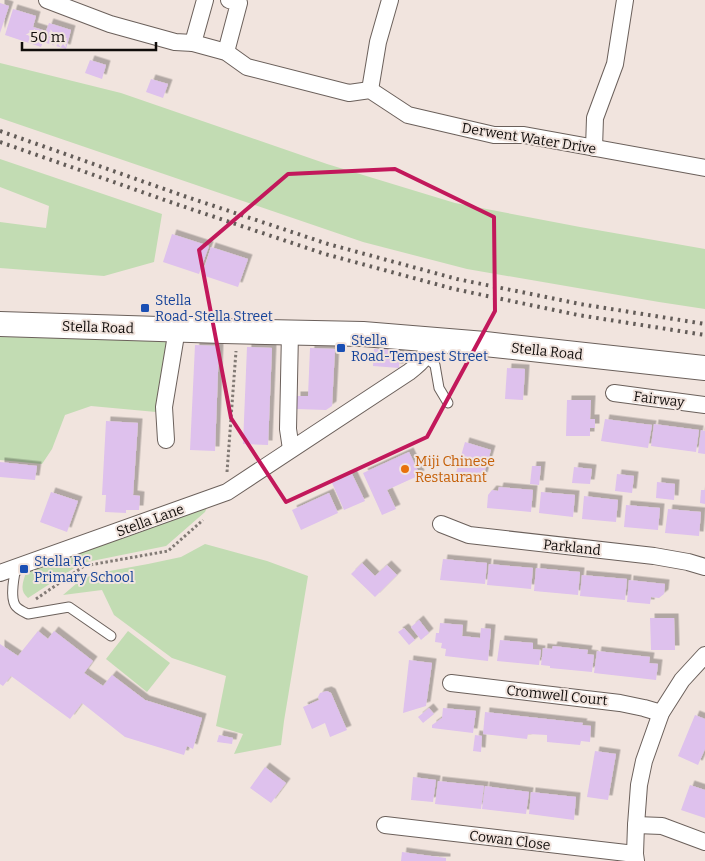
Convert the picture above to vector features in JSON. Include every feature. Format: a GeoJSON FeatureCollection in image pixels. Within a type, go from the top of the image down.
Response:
{"type":"FeatureCollection","features":[{"type":"Feature","properties":{"kind":"main road","name":"Stella Road"},"geometry":{"type":"LineString","coordinates":[[0,324],[363,334],[427,348],[705,368]]}},
{"type":"Feature","properties":{"kind":"street"},"geometry":{"type":"LineString","coordinates":[[47,0],[110,24],[175,42],[193,43],[226,52],[247,67],[349,93],[370,90],[378,42],[390,0]]}},
{"type":"Feature","properties":{"kind":"street"},"geometry":{"type":"LineString","coordinates":[[193,43],[205,0]]}},
{"type":"Feature","properties":{"kind":"street"},"geometry":{"type":"LineString","coordinates":[[226,52],[239,2],[229,0]]}},
{"type":"Feature","properties":{"kind":"street"},"geometry":{"type":"LineString","coordinates":[[594,148],[595,118],[615,64],[625,0]]}},
{"type":"Feature","properties":{"kind":"street","name":"Derwent Water Drive"},"geometry":{"type":"LineString","coordinates":[[370,90],[408,115],[494,135],[524,136],[705,168]]}},
{"type":"Feature","properties":{"kind":"street"},"geometry":{"type":"LineString","coordinates":[[166,440],[164,407],[177,329]]}},
{"type":"Feature","properties":{"kind":"street"},"geometry":{"type":"LineString","coordinates":[[290,332],[288,428],[291,449]]}},
{"type":"Feature","properties":{"kind":"street","name":"Stella Lane"},"geometry":{"type":"LineString","coordinates":[[0,573],[227,492],[409,372],[419,364],[427,348]]}},
{"type":"Feature","properties":{"kind":"street","name":"Fairway"},"geometry":{"type":"LineString","coordinates":[[614,393],[705,405]]}},
{"type":"Feature","properties":{"kind":"street","name":"Parkland"},"geometry":{"type":"LineString","coordinates":[[441,524],[468,535],[654,556],[705,566]]}},
{"type":"Feature","properties":{"kind":"street"},"geometry":{"type":"LineString","coordinates":[[635,858],[639,784],[644,761],[661,713],[682,680],[705,655]]}},
{"type":"Feature","properties":{"kind":"street","name":"Cromwell Court"},"geometry":{"type":"LineString","coordinates":[[451,684],[620,703],[661,713]]}},
{"type":"Feature","properties":{"kind":"street","name":"Cowan Close"},"geometry":{"type":"LineString","coordinates":[[385,825],[635,858]]}},
{"type":"Feature","properties":{"kind":"street"},"geometry":{"type":"LineString","coordinates":[[636,825],[662,826],[705,842]]}},
{"type":"Feature","properties":{"kind":"lane"},"geometry":{"type":"LineString","coordinates":[[427,348],[435,365],[439,388],[448,403]]}},
{"type":"Feature","properties":{"kind":"lane"},"geometry":{"type":"LineString","coordinates":[[16,567],[13,598],[15,606],[23,612],[28,614],[69,607],[111,636]]}},
{"type":"Feature","properties":{"kind":"highlighted area"},"geometry":{"type":"Polygon","coordinates":[[[395,169],[494,217],[495,311],[427,437],[286,502],[231,418],[199,250],[288,174],[395,169]]]}},
{"type":"Feature","properties":{"kind":"green space"},"geometry":{"type":"Polygon","coordinates":[[[0,63],[121,93],[327,164],[455,203],[705,249],[705,309],[467,269],[363,242],[0,118],[0,63]]]}},
{"type":"Feature","properties":{"kind":"green space"},"geometry":{"type":"Polygon","coordinates":[[[0,159],[162,214],[154,262],[104,276],[0,268],[0,222],[46,228],[49,206],[0,187],[0,159]]]}},
{"type":"Feature","properties":{"kind":"green space"},"geometry":{"type":"Polygon","coordinates":[[[0,337],[168,338],[156,412],[91,406],[65,415],[52,449],[42,464],[0,460],[0,337]]]}},
{"type":"Feature","properties":{"kind":"green space"},"geometry":{"type":"Polygon","coordinates":[[[209,503],[205,512],[166,546],[82,563],[28,598],[23,592],[22,588],[27,569],[209,503]]]}},
{"type":"Feature","properties":{"kind":"green space"},"geometry":{"type":"Polygon","coordinates":[[[205,544],[267,561],[308,576],[281,745],[234,754],[243,734],[216,726],[226,676],[172,658],[114,615],[102,590],[63,595],[77,583],[93,574],[181,557],[205,544]]]}},
{"type":"Feature","properties":{"kind":"green space"},"geometry":{"type":"Polygon","coordinates":[[[128,631],[170,663],[147,692],[106,659],[128,631]]]}},
{"type":"Feature","properties":{"kind":"building"},"geometry":{"type":"Polygon","coordinates":[[[0,3],[9,6],[0,33],[0,3]]]}},
{"type":"Feature","properties":{"kind":"building"},"geometry":{"type":"Polygon","coordinates":[[[13,9],[36,16],[33,27],[46,31],[49,23],[71,30],[66,49],[43,42],[41,47],[5,35],[13,9]]]}},
{"type":"Feature","properties":{"kind":"building"},"geometry":{"type":"Polygon","coordinates":[[[90,60],[106,65],[102,79],[85,73],[90,60]]]}},
{"type":"Feature","properties":{"kind":"building"},"geometry":{"type":"Polygon","coordinates":[[[151,79],[168,84],[163,98],[146,92],[151,79]]]}},
{"type":"Feature","properties":{"kind":"building"},"geometry":{"type":"Polygon","coordinates":[[[172,234],[209,246],[199,274],[163,262],[172,234]]]}},
{"type":"Feature","properties":{"kind":"building"},"geometry":{"type":"Polygon","coordinates":[[[211,247],[248,259],[238,287],[202,275],[211,247]]]}},
{"type":"Feature","properties":{"kind":"building"},"geometry":{"type":"Polygon","coordinates":[[[195,345],[219,346],[215,451],[190,450],[195,345]]]}},
{"type":"Feature","properties":{"kind":"building"},"geometry":{"type":"Polygon","coordinates":[[[247,347],[272,348],[268,445],[243,444],[247,347]]]}},
{"type":"Feature","properties":{"kind":"building"},"geometry":{"type":"Polygon","coordinates":[[[310,348],[335,349],[332,406],[326,410],[296,409],[296,396],[308,396],[310,348]]]}},
{"type":"Feature","properties":{"kind":"building"},"geometry":{"type":"Polygon","coordinates":[[[374,349],[400,350],[399,368],[373,366],[374,349]]]}},
{"type":"Feature","properties":{"kind":"building"},"geometry":{"type":"Polygon","coordinates":[[[507,368],[525,369],[523,400],[505,399],[507,368]]]}},
{"type":"Feature","properties":{"kind":"building"},"geometry":{"type":"Polygon","coordinates":[[[567,400],[591,400],[590,419],[595,419],[595,428],[590,428],[590,436],[566,436],[567,400]]]}},
{"type":"Feature","properties":{"kind":"building"},"geometry":{"type":"Polygon","coordinates":[[[605,419],[652,425],[648,448],[601,441],[605,419]]]}},
{"type":"Feature","properties":{"kind":"building"},"geometry":{"type":"Polygon","coordinates":[[[106,421],[138,423],[133,495],[140,496],[139,510],[126,510],[126,513],[105,512],[106,495],[102,495],[106,421]]]}},
{"type":"Feature","properties":{"kind":"building"},"geometry":{"type":"Polygon","coordinates":[[[654,424],[699,430],[696,452],[651,446],[654,424]]]}},
{"type":"Feature","properties":{"kind":"building"},"geometry":{"type":"Polygon","coordinates":[[[701,430],[705,431],[705,454],[698,453],[701,430]]]}},
{"type":"Feature","properties":{"kind":"building"},"geometry":{"type":"Polygon","coordinates":[[[465,442],[491,450],[482,480],[470,477],[468,483],[456,480],[458,473],[456,473],[465,442]]]}},
{"type":"Feature","properties":{"kind":"building"},"geometry":{"type":"Polygon","coordinates":[[[409,452],[420,475],[387,490],[396,509],[382,515],[363,473],[409,452]]]}},
{"type":"Feature","properties":{"kind":"building"},"geometry":{"type":"Polygon","coordinates":[[[0,462],[37,466],[35,480],[0,477],[0,462]]]}},
{"type":"Feature","properties":{"kind":"building"},"geometry":{"type":"Polygon","coordinates":[[[532,466],[541,466],[539,485],[530,484],[532,466]]]}},
{"type":"Feature","properties":{"kind":"building"},"geometry":{"type":"Polygon","coordinates":[[[574,467],[592,469],[590,484],[572,483],[574,467]]]}},
{"type":"Feature","properties":{"kind":"building"},"geometry":{"type":"Polygon","coordinates":[[[352,474],[365,501],[344,510],[332,483],[352,474]]]}},
{"type":"Feature","properties":{"kind":"building"},"geometry":{"type":"Polygon","coordinates":[[[617,474],[634,476],[632,493],[615,491],[617,474]]]}},
{"type":"Feature","properties":{"kind":"building"},"geometry":{"type":"Polygon","coordinates":[[[657,482],[675,484],[674,500],[656,498],[657,482]]]}},
{"type":"Feature","properties":{"kind":"building"},"geometry":{"type":"Polygon","coordinates":[[[499,487],[533,490],[531,512],[487,508],[488,495],[492,490],[498,491],[499,487]]]}},
{"type":"Feature","properties":{"kind":"building"},"geometry":{"type":"Polygon","coordinates":[[[701,490],[705,490],[705,504],[700,503],[701,490]]]}},
{"type":"Feature","properties":{"kind":"building"},"geometry":{"type":"Polygon","coordinates":[[[51,492],[78,501],[67,532],[40,522],[51,492]]]}},
{"type":"Feature","properties":{"kind":"building"},"geometry":{"type":"Polygon","coordinates":[[[541,492],[575,495],[573,517],[539,513],[541,492]]]}},
{"type":"Feature","properties":{"kind":"building"},"geometry":{"type":"Polygon","coordinates":[[[329,493],[338,513],[301,530],[292,510],[329,493]]]}},
{"type":"Feature","properties":{"kind":"building"},"geometry":{"type":"Polygon","coordinates":[[[584,496],[618,500],[616,522],[582,519],[584,496]]]}},
{"type":"Feature","properties":{"kind":"building"},"geometry":{"type":"Polygon","coordinates":[[[626,505],[660,508],[658,530],[624,527],[626,505]]]}},
{"type":"Feature","properties":{"kind":"building"},"geometry":{"type":"Polygon","coordinates":[[[668,509],[701,512],[699,536],[665,533],[668,509]]]}},
{"type":"Feature","properties":{"kind":"building"},"geometry":{"type":"Polygon","coordinates":[[[443,559],[487,563],[485,584],[440,580],[443,559]]]}},
{"type":"Feature","properties":{"kind":"building"},"geometry":{"type":"Polygon","coordinates":[[[362,563],[375,576],[387,565],[397,575],[375,597],[351,574],[362,563]]]}},
{"type":"Feature","properties":{"kind":"building"},"geometry":{"type":"Polygon","coordinates":[[[489,564],[533,568],[531,589],[487,585],[489,564]]]}},
{"type":"Feature","properties":{"kind":"building"},"geometry":{"type":"Polygon","coordinates":[[[536,568],[580,572],[578,595],[534,591],[536,568]]]}},
{"type":"Feature","properties":{"kind":"building"},"geometry":{"type":"Polygon","coordinates":[[[582,575],[627,579],[625,600],[580,596],[582,575]]]}},
{"type":"Feature","properties":{"kind":"building"},"geometry":{"type":"Polygon","coordinates":[[[629,580],[665,584],[664,594],[659,598],[651,597],[650,604],[627,602],[629,580]]]}},
{"type":"Feature","properties":{"kind":"building"},"geometry":{"type":"Polygon","coordinates":[[[650,618],[674,618],[675,650],[651,650],[650,618]]]}},
{"type":"Feature","properties":{"kind":"building"},"geometry":{"type":"Polygon","coordinates":[[[419,620],[429,633],[421,640],[411,627],[419,620]]]}},
{"type":"Feature","properties":{"kind":"building"},"geometry":{"type":"Polygon","coordinates":[[[440,623],[463,625],[462,636],[480,638],[481,628],[491,629],[488,661],[445,656],[446,649],[441,648],[442,643],[435,642],[436,633],[439,633],[440,623]]]}},
{"type":"Feature","properties":{"kind":"building"},"geometry":{"type":"Polygon","coordinates":[[[404,628],[415,640],[409,645],[398,632],[404,628]]]}},
{"type":"Feature","properties":{"kind":"building"},"geometry":{"type":"Polygon","coordinates":[[[38,631],[48,639],[54,631],[93,661],[84,673],[103,686],[112,675],[145,700],[202,718],[193,749],[187,746],[184,755],[125,737],[82,703],[70,719],[11,676],[3,686],[0,684],[0,644],[18,656],[38,631]]]}},
{"type":"Feature","properties":{"kind":"building"},"geometry":{"type":"Polygon","coordinates":[[[500,640],[533,643],[533,649],[541,650],[539,665],[497,661],[500,640]]]}},
{"type":"Feature","properties":{"kind":"building"},"geometry":{"type":"Polygon","coordinates":[[[553,646],[588,650],[587,654],[594,655],[592,672],[550,668],[550,666],[541,665],[543,648],[552,649],[553,646]]]}},
{"type":"Feature","properties":{"kind":"building"},"geometry":{"type":"Polygon","coordinates":[[[597,651],[650,657],[649,663],[658,664],[656,680],[594,673],[597,651]]]}},
{"type":"Feature","properties":{"kind":"building"},"geometry":{"type":"Polygon","coordinates":[[[409,660],[432,663],[426,706],[403,713],[409,660]]]}},
{"type":"Feature","properties":{"kind":"building"},"geometry":{"type":"Polygon","coordinates":[[[327,691],[331,693],[347,730],[330,737],[325,723],[312,729],[303,707],[319,700],[320,693],[327,691]]]}},
{"type":"Feature","properties":{"kind":"building"},"geometry":{"type":"Polygon","coordinates":[[[429,708],[434,714],[423,723],[418,717],[429,708]]]}},
{"type":"Feature","properties":{"kind":"building"},"geometry":{"type":"Polygon","coordinates":[[[443,708],[476,711],[473,733],[432,728],[432,725],[442,718],[443,708]]]}},
{"type":"Feature","properties":{"kind":"building"},"geometry":{"type":"Polygon","coordinates":[[[485,712],[583,723],[582,725],[591,726],[590,742],[581,741],[580,745],[547,742],[547,735],[528,734],[527,739],[483,734],[485,712]]]}},
{"type":"Feature","properties":{"kind":"building"},"geometry":{"type":"Polygon","coordinates":[[[695,715],[705,719],[705,749],[698,765],[678,756],[695,715]]]}},
{"type":"Feature","properties":{"kind":"building"},"geometry":{"type":"Polygon","coordinates":[[[219,735],[233,738],[232,744],[217,742],[219,735]]]}},
{"type":"Feature","properties":{"kind":"building"},"geometry":{"type":"Polygon","coordinates":[[[475,735],[482,736],[481,752],[473,751],[475,735]]]}},
{"type":"Feature","properties":{"kind":"building"},"geometry":{"type":"Polygon","coordinates":[[[595,751],[616,754],[608,800],[587,797],[595,751]]]}},
{"type":"Feature","properties":{"kind":"building"},"geometry":{"type":"Polygon","coordinates":[[[265,767],[286,783],[271,803],[250,788],[265,767]]]}},
{"type":"Feature","properties":{"kind":"building"},"geometry":{"type":"Polygon","coordinates":[[[413,777],[436,780],[433,802],[411,800],[413,777]]]}},
{"type":"Feature","properties":{"kind":"building"},"geometry":{"type":"Polygon","coordinates":[[[438,781],[484,786],[481,809],[435,804],[438,781]]]}},
{"type":"Feature","properties":{"kind":"building"},"geometry":{"type":"Polygon","coordinates":[[[690,785],[705,790],[705,818],[681,810],[690,785]]]}},
{"type":"Feature","properties":{"kind":"building"},"geometry":{"type":"Polygon","coordinates":[[[485,786],[529,792],[526,814],[482,809],[485,786]]]}},
{"type":"Feature","properties":{"kind":"building"},"geometry":{"type":"Polygon","coordinates":[[[531,792],[576,797],[574,820],[529,814],[531,792]]]}},
{"type":"Feature","properties":{"kind":"building"},"geometry":{"type":"Polygon","coordinates":[[[402,852],[446,858],[446,861],[401,861],[402,852]]]}},
{"type":"Feature","properties":{"kind":"railway"},"geometry":{"type":"LineString","coordinates":[[0,131],[184,196],[328,244],[457,279],[580,304],[705,324]]}},
{"type":"Feature","properties":{"kind":"railway"},"geometry":{"type":"LineString","coordinates":[[0,142],[325,254],[454,289],[578,315],[705,335]]}},
{"type":"Feature","properties":{"kind":"place","name":"Stella Road-Stella Street"},"geometry":{"type":"Point","coordinates":[145,308]}},
{"type":"Feature","properties":{"kind":"place","name":"Stella Road-Tempest Street"},"geometry":{"type":"Point","coordinates":[341,348]}},
{"type":"Feature","properties":{"kind":"place","name":"Miji Chinese Restaurant"},"geometry":{"type":"Point","coordinates":[405,469]}},
{"type":"Feature","properties":{"kind":"place","name":"Stella RC Primary School"},"geometry":{"type":"Point","coordinates":[24,569]}}]}
